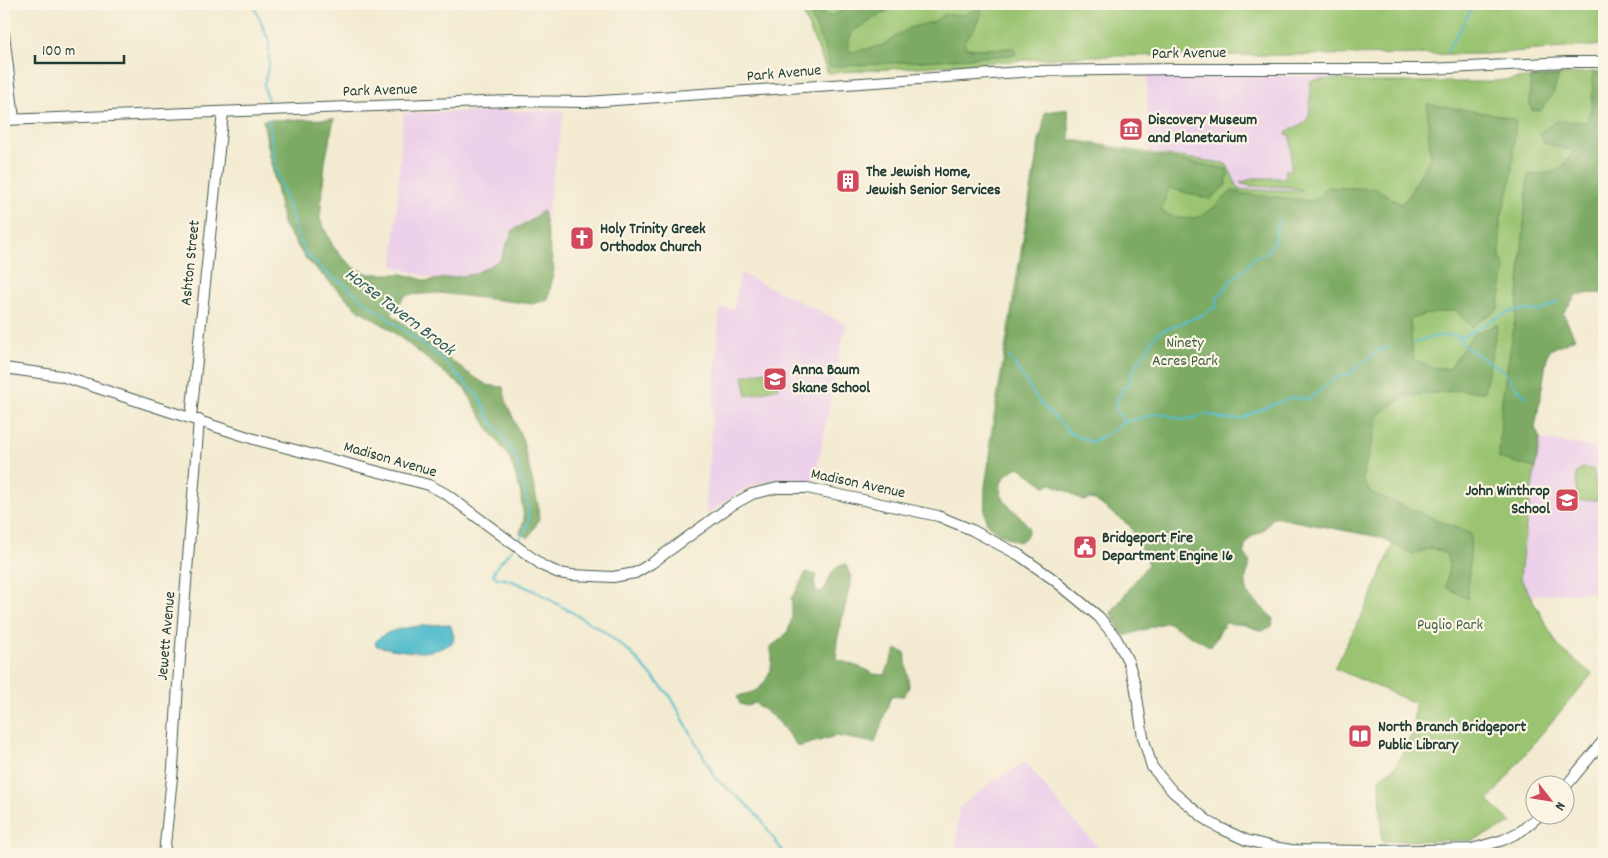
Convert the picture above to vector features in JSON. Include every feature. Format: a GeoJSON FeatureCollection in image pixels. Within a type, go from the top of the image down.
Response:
{"type":"FeatureCollection","features":[{"type":"Feature","properties":{"kind":"main road"},"geometry":{"type":"LineString","coordinates":[[4,34],[9,119]]}},
{"type":"Feature","properties":{"kind":"main road","name":"Park Avenue"},"geometry":{"type":"LineString","coordinates":[[1567,62],[1604,56]]}},
{"type":"Feature","properties":{"kind":"main road","name":"Park Avenue"},"geometry":{"type":"LineString","coordinates":[[9,119],[510,101],[587,102],[1034,71],[1430,69],[1604,62]]}},
{"type":"Feature","properties":{"kind":"main road","name":"Ashton Street"},"geometry":{"type":"LineString","coordinates":[[195,419],[223,112]]}},
{"type":"Feature","properties":{"kind":"main road","name":"Madison Avenue"},"geometry":{"type":"LineString","coordinates":[[4,368],[61,376],[272,444],[402,476],[428,485],[446,494],[543,566],[559,573],[613,577],[635,572],[652,563],[732,505],[752,494],[777,488],[807,488],[938,516],[972,530],[1019,555],[1061,585],[1099,617],[1116,638],[1128,661],[1135,684],[1143,737],[1152,767],[1164,784],[1209,822],[1255,843],[1291,850],[1472,849],[1502,840],[1527,826]]}},
{"type":"Feature","properties":{"kind":"main road","name":"Jewett Avenue"},"geometry":{"type":"LineString","coordinates":[[164,854],[173,768],[195,419]]}},
{"type":"Feature","properties":{"kind":"main road"},"geometry":{"type":"LineString","coordinates":[[1574,776],[1604,740]]}},
{"type":"Feature","properties":{"kind":"shaded area"},"geometry":{"type":"Polygon","coordinates":[[[1147,74],[1334,76],[1320,191],[1238,190],[1227,166],[1223,163],[1148,153],[1147,74]]]}},
{"type":"Feature","properties":{"kind":"shaded area"},"geometry":{"type":"Polygon","coordinates":[[[564,110],[534,295],[470,290],[393,266],[403,113],[564,110]]]}},
{"type":"Feature","properties":{"kind":"shaded area","name":"Anna Baum Skane School"},"geometry":{"type":"Polygon","coordinates":[[[740,273],[846,324],[814,484],[794,479],[761,483],[739,492],[705,516],[720,308],[734,309],[740,273]]]}},
{"type":"Feature","properties":{"kind":"shaded area","name":"John Winthrop School"},"geometry":{"type":"Polygon","coordinates":[[[1540,439],[1604,449],[1604,591],[1530,595],[1520,578],[1525,532],[1540,439]]]}},
{"type":"Feature","properties":{"kind":"shaded area"},"geometry":{"type":"Polygon","coordinates":[[[1025,762],[1064,810],[1104,854],[955,854],[959,808],[989,784],[1025,762]]]}},
{"type":"Feature","properties":{"kind":"green space"},"geometry":{"type":"Polygon","coordinates":[[[859,3],[899,4],[853,31],[848,41],[848,48],[852,52],[881,46],[909,28],[933,22],[945,14],[963,15],[979,7],[982,12],[974,29],[964,41],[966,48],[1014,48],[1016,55],[830,67],[825,49],[806,4],[815,4],[824,15],[829,16],[859,3]]]}},
{"type":"Feature","properties":{"kind":"green space"},"geometry":{"type":"Polygon","coordinates":[[[799,4],[1604,4],[1604,45],[1486,54],[1087,56],[828,73],[799,4]]]}},
{"type":"Feature","properties":{"kind":"green space","name":"Ninety Acres Park"},"geometry":{"type":"Polygon","coordinates":[[[1604,71],[1604,293],[1577,294],[1563,313],[1548,351],[1535,428],[1540,439],[1525,532],[1520,577],[1558,646],[1592,674],[1488,801],[1512,823],[1474,840],[1382,841],[1380,778],[1396,766],[1413,732],[1415,703],[1334,668],[1369,601],[1392,547],[1394,529],[1254,509],[1168,615],[1123,635],[1111,614],[1150,564],[1131,525],[1098,499],[989,446],[1040,134],[1148,153],[1223,163],[1227,165],[1239,190],[1303,190],[1240,183],[1254,178],[1285,178],[1286,170],[1291,170],[1291,136],[1286,134],[1289,130],[1306,121],[1310,110],[1311,81],[1329,79],[1360,82],[1483,82],[1604,71]]]}},
{"type":"Feature","properties":{"kind":"green space"},"geometry":{"type":"Polygon","coordinates":[[[1604,71],[1604,293],[1577,294],[1563,313],[1575,338],[1548,351],[1535,428],[1540,439],[1535,468],[1499,458],[1502,399],[1517,308],[1528,176],[1553,172],[1560,169],[1568,160],[1573,151],[1544,143],[1539,133],[1557,121],[1586,122],[1592,106],[1593,72],[1604,71]]]}},
{"type":"Feature","properties":{"kind":"green space"},"geometry":{"type":"Polygon","coordinates":[[[1559,76],[1552,96],[1540,111],[1532,110],[1530,104],[1530,78],[1559,76]]]}},
{"type":"Feature","properties":{"kind":"green space","name":"Ninety Acres Park"},"geometry":{"type":"Polygon","coordinates":[[[1427,104],[1499,115],[1516,120],[1511,181],[1500,221],[1500,257],[1505,269],[1498,309],[1471,327],[1456,310],[1423,315],[1410,320],[1413,358],[1429,367],[1449,369],[1473,334],[1498,324],[1484,392],[1462,390],[1406,396],[1380,413],[1362,478],[1370,492],[1471,534],[1468,599],[1446,587],[1449,565],[1446,554],[1432,548],[1413,554],[1379,537],[1273,517],[1264,529],[1252,536],[1246,544],[1244,553],[1249,562],[1246,579],[1248,594],[1273,618],[1272,626],[1262,631],[1245,625],[1225,623],[1211,647],[1167,622],[1125,636],[1111,613],[1148,564],[1130,526],[1095,500],[1083,501],[1051,484],[1046,487],[1019,467],[1008,473],[1004,478],[1001,492],[1007,504],[1029,527],[1026,536],[1019,542],[1006,537],[989,526],[985,515],[985,486],[1045,112],[1068,109],[1070,141],[1227,169],[1226,185],[1210,199],[1169,188],[1161,210],[1175,217],[1193,218],[1203,215],[1232,191],[1244,194],[1313,201],[1327,187],[1377,189],[1401,204],[1408,197],[1430,157],[1427,104]]]}},
{"type":"Feature","properties":{"kind":"green space"},"geometry":{"type":"Polygon","coordinates":[[[334,119],[325,162],[320,219],[333,246],[355,268],[369,274],[403,274],[427,281],[474,274],[500,260],[513,230],[530,221],[543,210],[554,270],[548,300],[532,304],[439,293],[406,295],[391,314],[468,373],[487,385],[503,387],[507,404],[522,438],[538,504],[539,520],[528,538],[520,533],[524,519],[520,490],[510,459],[488,428],[465,389],[388,328],[359,310],[306,259],[283,224],[263,120],[334,119]]]}},
{"type":"Feature","properties":{"kind":"green space"},"geometry":{"type":"Polygon","coordinates":[[[773,369],[778,388],[747,396],[743,376],[773,369]]]}},
{"type":"Feature","properties":{"kind":"green space"},"geometry":{"type":"Polygon","coordinates":[[[1582,468],[1593,469],[1598,500],[1577,501],[1576,474],[1582,468]]]}},
{"type":"Feature","properties":{"kind":"green space"},"geometry":{"type":"Polygon","coordinates":[[[846,564],[852,576],[837,641],[836,659],[865,669],[873,674],[885,675],[896,649],[905,653],[909,687],[904,696],[891,696],[875,743],[836,736],[798,747],[778,721],[755,703],[747,706],[740,704],[737,697],[757,690],[766,680],[772,663],[770,647],[783,637],[789,629],[792,613],[791,597],[806,572],[817,575],[814,583],[816,591],[822,592],[833,572],[846,564]]]}},
{"type":"Feature","properties":{"kind":"water"},"geometry":{"type":"Polygon","coordinates":[[[448,624],[451,626],[454,637],[453,642],[435,650],[426,652],[406,651],[377,646],[375,644],[379,638],[396,630],[448,624]]]}},
{"type":"Feature","properties":{"kind":"waterway","name":"Horse Tavern Brook"},"geometry":{"type":"LineString","coordinates":[[253,4],[269,41],[269,62],[264,85],[268,102]]}},
{"type":"Feature","properties":{"kind":"waterway"},"geometry":{"type":"LineString","coordinates":[[1465,20],[1474,7]]}},
{"type":"Feature","properties":{"kind":"waterway"},"geometry":{"type":"LineString","coordinates":[[1447,51],[1464,23]]}},
{"type":"Feature","properties":{"kind":"waterway","name":"Horse Tavern Brook"},"geometry":{"type":"LineString","coordinates":[[269,119],[275,165],[298,237],[307,255],[331,277],[343,283],[364,301],[440,357],[479,397],[489,418],[516,459],[528,504],[529,520],[526,529],[517,543]]}},
{"type":"Feature","properties":{"kind":"waterway"},"geometry":{"type":"LineString","coordinates":[[1123,424],[1121,416],[1117,413],[1116,403],[1123,387],[1129,386],[1133,371],[1156,335],[1202,315],[1217,306],[1217,297],[1230,281],[1243,271],[1254,257],[1261,256],[1270,249],[1275,238],[1278,220]]}},
{"type":"Feature","properties":{"kind":"waterway"},"geometry":{"type":"LineString","coordinates":[[1415,343],[1424,339],[1446,335],[1462,337],[1500,316],[1517,310],[1541,311],[1559,301]]}},
{"type":"Feature","properties":{"kind":"waterway"},"geometry":{"type":"LineString","coordinates":[[1459,337],[1461,343],[1467,348],[1504,371],[1513,384],[1527,397]]}},
{"type":"Feature","properties":{"kind":"waterway"},"geometry":{"type":"LineString","coordinates":[[1009,356],[1040,403],[1070,433],[1091,442],[1125,422],[1160,413],[1185,420],[1208,414],[1223,419],[1241,419],[1291,398],[1309,399],[1337,377],[1348,375],[1379,350],[1390,347]]}},
{"type":"Feature","properties":{"kind":"waterway","name":"Horse Tavern Brook"},"geometry":{"type":"LineString","coordinates":[[512,549],[497,566],[493,574],[497,578],[510,580],[537,592],[602,630],[630,652],[671,697],[716,779],[760,818],[783,854]]}},
{"type":"Feature","properties":{"kind":"place","name":"Discovery Museum and Planetarium"},"geometry":{"type":"Point","coordinates":[1131,129]}},
{"type":"Feature","properties":{"kind":"place","name":"The Jewish Home, Jewish Senior Services"},"geometry":{"type":"Point","coordinates":[848,181]}},
{"type":"Feature","properties":{"kind":"place","name":"Holy Trinity Greek Orthodox Church"},"geometry":{"type":"Point","coordinates":[582,238]}},
{"type":"Feature","properties":{"kind":"place","name":"Anna Baum Skane School"},"geometry":{"type":"Point","coordinates":[775,379]}},
{"type":"Feature","properties":{"kind":"place","name":"John Winthrop School"},"geometry":{"type":"Point","coordinates":[1567,500]}},
{"type":"Feature","properties":{"kind":"place","name":"Bridgeport Fire Department Engine 16"},"geometry":{"type":"Point","coordinates":[1085,547]}},
{"type":"Feature","properties":{"kind":"place","name":"North Branch Bridgeport Public Library"},"geometry":{"type":"Point","coordinates":[1360,736]}},
{"type":"Feature","properties":{"kind":"park label","name":"Puglio Park"},"geometry":{"type":"Point","coordinates":[1450,625]}}]}
